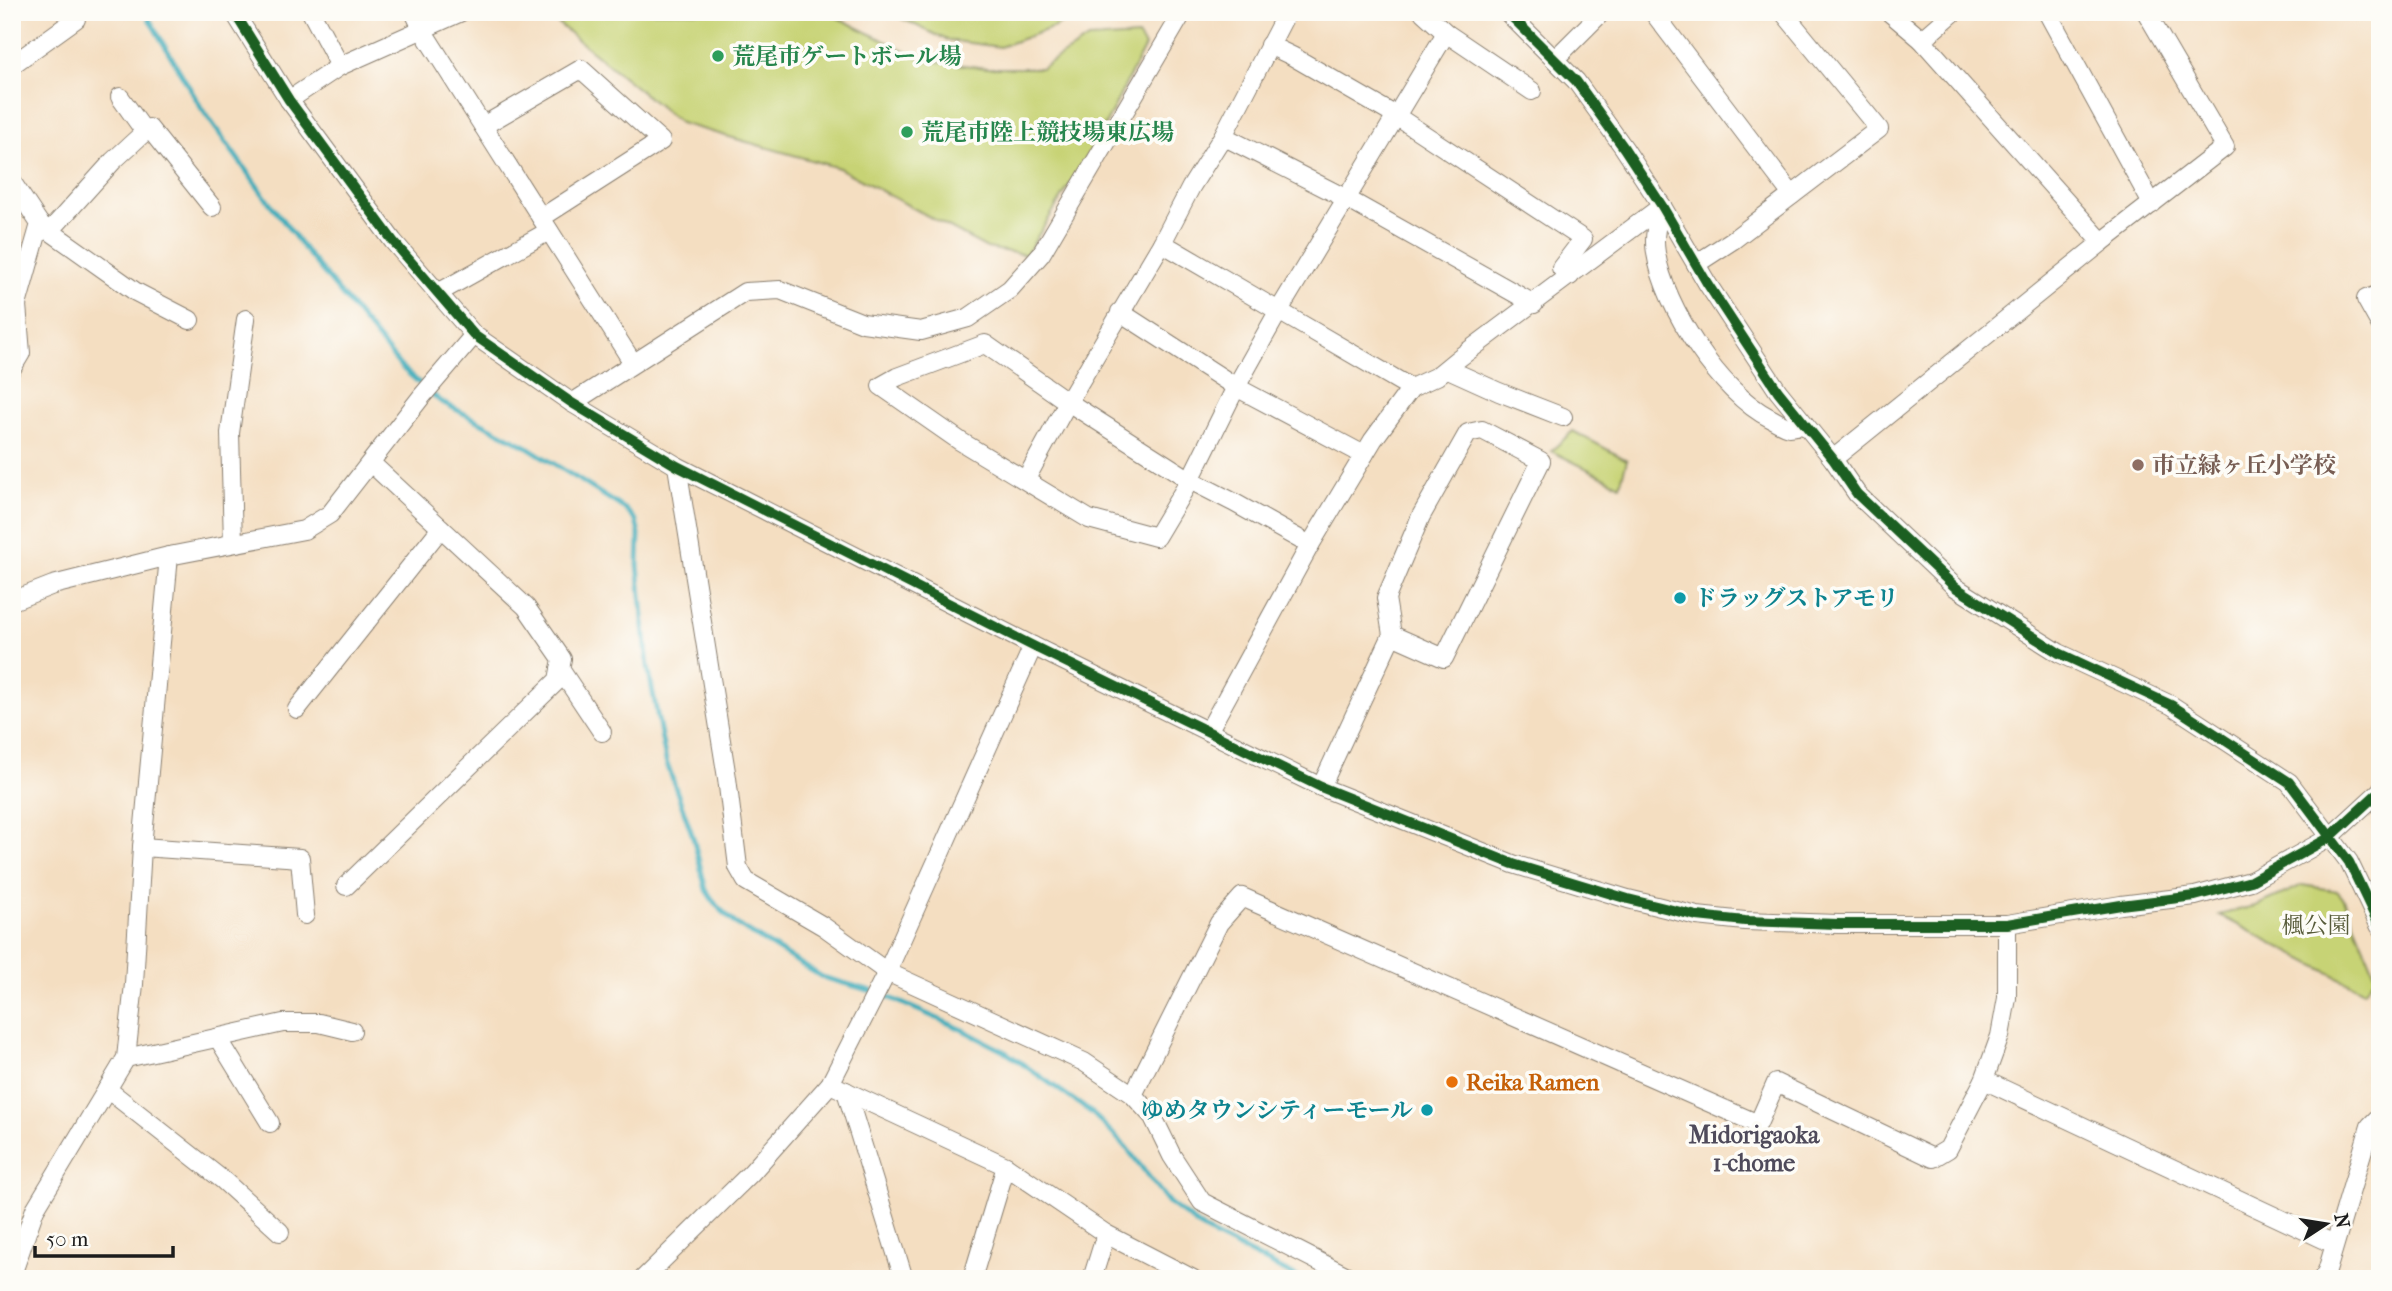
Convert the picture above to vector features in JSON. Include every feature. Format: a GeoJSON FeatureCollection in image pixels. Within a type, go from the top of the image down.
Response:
{"type":"FeatureCollection","features":[{"type":"Feature","properties":{"kind":"street"},"geometry":{"type":"LineString","coordinates":[[12,65],[76,19],[73,12]]}},
{"type":"Feature","properties":{"kind":"street"},"geometry":{"type":"LineString","coordinates":[[234,12],[289,100],[393,241],[474,335],[572,403],[677,466],[1033,646],[1321,787],[1513,864],[1628,899],[1697,916],[1745,921],[2007,924],[2195,896],[2251,881],[2329,838],[2380,791]]}},
{"type":"Feature","properties":{"kind":"street"},"geometry":{"type":"LineString","coordinates":[[311,12],[340,66]]}},
{"type":"Feature","properties":{"kind":"street"},"geometry":{"type":"LineString","coordinates":[[414,12],[422,29],[633,363]]}},
{"type":"Feature","properties":{"kind":"street"},"geometry":{"type":"LineString","coordinates":[[289,100],[340,66],[461,12]]}},
{"type":"Feature","properties":{"kind":"street"},"geometry":{"type":"LineString","coordinates":[[572,403],[746,292],[780,290],[863,323],[921,331],[968,318],[1010,289],[1041,254],[1183,12]]}},
{"type":"Feature","properties":{"kind":"street"},"geometry":{"type":"LineString","coordinates":[[1026,479],[1162,243],[1191,187],[1223,136],[1287,12]]}},
{"type":"Feature","properties":{"kind":"street"},"geometry":{"type":"LineString","coordinates":[[1423,12],[1446,33],[1532,91]]}},
{"type":"Feature","properties":{"kind":"street"},"geometry":{"type":"LineString","coordinates":[[1507,12],[1576,81],[1662,206],[1778,391],[1833,459],[1857,494],[1955,587],[2059,653],[2171,705],[2289,782],[2349,862],[2380,927]]}},
{"type":"Feature","properties":{"kind":"street"},"geometry":{"type":"LineString","coordinates":[[1555,59],[1602,12]]}},
{"type":"Feature","properties":{"kind":"street"},"geometry":{"type":"LineString","coordinates":[[1653,12],[1792,195]]}},
{"type":"Feature","properties":{"kind":"street"},"geometry":{"type":"LineString","coordinates":[[1696,264],[1733,240],[1879,129],[1783,12]]}},
{"type":"Feature","properties":{"kind":"street"},"geometry":{"type":"LineString","coordinates":[[1889,12],[1922,40],[2102,243]]}},
{"type":"Feature","properties":{"kind":"street"},"geometry":{"type":"LineString","coordinates":[[1922,40],[1954,12]]}},
{"type":"Feature","properties":{"kind":"street"},"geometry":{"type":"LineString","coordinates":[[2047,12],[2152,204]]}},
{"type":"Feature","properties":{"kind":"street"},"geometry":{"type":"LineString","coordinates":[[1833,459],[2225,147],[2146,12]]}},
{"type":"Feature","properties":{"kind":"street"},"geometry":{"type":"LineString","coordinates":[[1310,545],[1190,480],[1068,402],[985,344],[897,377],[881,386],[960,442],[1089,519],[1156,537],[1190,480],[1236,387],[1278,312],[1446,33]]}},
{"type":"Feature","properties":{"kind":"street"},"geometry":{"type":"LineString","coordinates":[[1269,45],[1293,56],[1396,116],[1583,239],[1561,268],[1570,276]]}},
{"type":"Feature","properties":{"kind":"street"},"geometry":{"type":"LineString","coordinates":[[438,293],[545,225],[661,141],[581,69],[483,126]]}},
{"type":"Feature","properties":{"kind":"street"},"geometry":{"type":"LineString","coordinates":[[120,97],[145,132]]}},
{"type":"Feature","properties":{"kind":"street"},"geometry":{"type":"LineString","coordinates":[[12,368],[21,353],[17,304],[45,227],[149,128],[212,207]]}},
{"type":"Feature","properties":{"kind":"street"},"geometry":{"type":"LineString","coordinates":[[1223,136],[1347,199],[1534,304]]}},
{"type":"Feature","properties":{"kind":"street"},"geometry":{"type":"LineString","coordinates":[[12,182],[45,227],[136,292],[190,320]]}},
{"type":"Feature","properties":{"kind":"street"},"geometry":{"type":"LineString","coordinates":[[1209,730],[1310,545],[1364,455],[1411,388],[1448,369],[1662,206]]}},
{"type":"Feature","properties":{"kind":"street"},"geometry":{"type":"LineString","coordinates":[[1662,206],[1655,229],[1662,282],[1695,345],[1759,413],[1787,427],[1805,425]]}},
{"type":"Feature","properties":{"kind":"street"},"geometry":{"type":"LineString","coordinates":[[1162,243],[1411,388]]}},
{"type":"Feature","properties":{"kind":"street"},"geometry":{"type":"LineString","coordinates":[[2380,294],[2366,299],[2380,324]]}},
{"type":"Feature","properties":{"kind":"street"},"geometry":{"type":"LineString","coordinates":[[1120,312],[1236,387],[1364,455]]}},
{"type":"Feature","properties":{"kind":"street"},"geometry":{"type":"LineString","coordinates":[[233,543],[230,433],[246,319]]}},
{"type":"Feature","properties":{"kind":"street"},"geometry":{"type":"LineString","coordinates":[[12,601],[53,585],[169,555],[304,530],[330,514],[422,396],[474,335]]}},
{"type":"Feature","properties":{"kind":"street"},"geometry":{"type":"LineString","coordinates":[[1448,369],[1563,417]]}},
{"type":"Feature","properties":{"kind":"street"},"geometry":{"type":"LineString","coordinates":[[1321,787],[1392,635],[1386,598],[1421,516],[1468,433],[1482,430],[1541,461],[1444,658],[1392,635]]}},
{"type":"Feature","properties":{"kind":"street"},"geometry":{"type":"LineString","coordinates":[[346,886],[558,680],[562,659],[526,607],[371,463]]}},
{"type":"Feature","properties":{"kind":"street"},"geometry":{"type":"LineString","coordinates":[[677,466],[727,778],[738,867],[747,881],[823,926],[885,975],[1084,1062],[1133,1095],[1153,1117],[1171,1156],[1202,1202],[1353,1279]]}},
{"type":"Feature","properties":{"kind":"street"},"geometry":{"type":"LineString","coordinates":[[297,709],[441,528]]}},
{"type":"Feature","properties":{"kind":"street"},"geometry":{"type":"LineString","coordinates":[[14,1275],[19,1238],[126,1058],[169,555]]}},
{"type":"Feature","properties":{"kind":"street"},"geometry":{"type":"LineString","coordinates":[[643,1279],[838,1087],[851,1040],[885,975],[1033,646]]}},
{"type":"Feature","properties":{"kind":"street"},"geometry":{"type":"LineString","coordinates":[[561,669],[602,732]]}},
{"type":"Feature","properties":{"kind":"street"},"geometry":{"type":"LineString","coordinates":[[142,848],[300,858],[305,915]]}},
{"type":"Feature","properties":{"kind":"street"},"geometry":{"type":"LineString","coordinates":[[1133,1095],[1219,923],[1242,897],[1758,1125],[1776,1083],[1933,1158],[1948,1149],[1984,1080],[2000,1036],[2007,998],[2007,924]]}},
{"type":"Feature","properties":{"kind":"street"},"geometry":{"type":"LineString","coordinates":[[126,1058],[283,1023],[319,1023],[352,1031]]}},
{"type":"Feature","properties":{"kind":"street"},"geometry":{"type":"LineString","coordinates":[[218,1038],[270,1123]]}},
{"type":"Feature","properties":{"kind":"street"},"geometry":{"type":"LineString","coordinates":[[1984,1080],[2334,1244]]}},
{"type":"Feature","properties":{"kind":"street"},"geometry":{"type":"LineString","coordinates":[[838,1087],[1006,1166],[1106,1234],[1187,1278]]}},
{"type":"Feature","properties":{"kind":"street"},"geometry":{"type":"LineString","coordinates":[[838,1087],[904,1279]]}},
{"type":"Feature","properties":{"kind":"street"},"geometry":{"type":"LineString","coordinates":[[107,1089],[224,1181],[280,1232]]}},
{"type":"Feature","properties":{"kind":"street"},"geometry":{"type":"LineString","coordinates":[[2322,1279],[2370,1126],[2380,1116]]}},
{"type":"Feature","properties":{"kind":"street"},"geometry":{"type":"LineString","coordinates":[[972,1279],[1006,1166]]}},
{"type":"Feature","properties":{"kind":"street"},"geometry":{"type":"LineString","coordinates":[[1092,1279],[1106,1234]]}},
{"type":"Feature","properties":{"kind":"green space","name":"荒尾市陸上競技場東広場"},"geometry":{"type":"Polygon","coordinates":[[[544,12],[826,12],[924,60],[987,68],[1041,68],[1088,39],[1138,36],[1145,46],[1097,141],[1026,255],[987,248],[839,168],[680,123],[544,12]]]}},
{"type":"Feature","properties":{"kind":"green space"},"geometry":{"type":"Polygon","coordinates":[[[888,12],[1077,12],[1057,26],[1000,47],[947,40],[888,12]]]}},
{"type":"Feature","properties":{"kind":"green space"},"geometry":{"type":"Polygon","coordinates":[[[1573,431],[1627,460],[1620,485],[1551,451],[1573,431]]]}},
{"type":"Feature","properties":{"kind":"green space","name":"楓公園"},"geometry":{"type":"Polygon","coordinates":[[[2303,885],[2337,891],[2344,899],[2376,976],[2364,991],[2219,915],[2258,905],[2303,885]]]}},
{"type":"Feature","properties":{"kind":"waterway"},"geometry":{"type":"LineString","coordinates":[[145,12],[202,109],[260,190],[305,250],[401,367],[440,401],[526,446],[625,509],[636,521],[648,667],[666,761],[693,837],[706,890],[716,905],[736,924],[822,977],[872,991]]}},
{"type":"Feature","properties":{"kind":"waterway"},"geometry":{"type":"LineString","coordinates":[[881,994],[959,1028],[1007,1053],[1092,1113],[1126,1147],[1169,1203],[1207,1232],[1301,1279]]}},
{"type":"Feature","properties":{"kind":"cycle path"},"geometry":{"type":"LineString","coordinates":[[234,12],[289,100],[393,241],[474,335],[572,403],[677,466],[1033,646],[1321,787],[1513,864],[1628,899],[1697,916],[1745,921],[1838,924],[2007,924],[2195,896],[2251,881],[2329,838],[2380,791]]}},
{"type":"Feature","properties":{"kind":"cycle path"},"geometry":{"type":"LineString","coordinates":[[1507,12],[1576,81],[1662,206],[1707,283],[1778,391],[1833,459],[1857,494],[1955,587],[2059,653],[2171,705],[2289,782],[2349,862],[2380,927]]}},
{"type":"Feature","properties":{"kind":"place","name":"荒尾市ゲートボール場"},"geometry":{"type":"Point","coordinates":[718,56]}},
{"type":"Feature","properties":{"kind":"place","name":"荒尾市陸上競技場東広場"},"geometry":{"type":"Point","coordinates":[907,132]}},
{"type":"Feature","properties":{"kind":"place","name":"市立緑ヶ丘小学校"},"geometry":{"type":"Point","coordinates":[2138,465]}},
{"type":"Feature","properties":{"kind":"place","name":"ドラッグストアモリ"},"geometry":{"type":"Point","coordinates":[1680,598]}},
{"type":"Feature","properties":{"kind":"place","name":"Reika Ramen"},"geometry":{"type":"Point","coordinates":[1452,1082]}},
{"type":"Feature","properties":{"kind":"place","name":"ゆめタウンシティーモール"},"geometry":{"type":"Point","coordinates":[1427,1110]}},
{"type":"Feature","properties":{"kind":"district","name":"Midorigaoka 1-chome"},"geometry":{"type":"Point","coordinates":[1754,1149]}}]}
